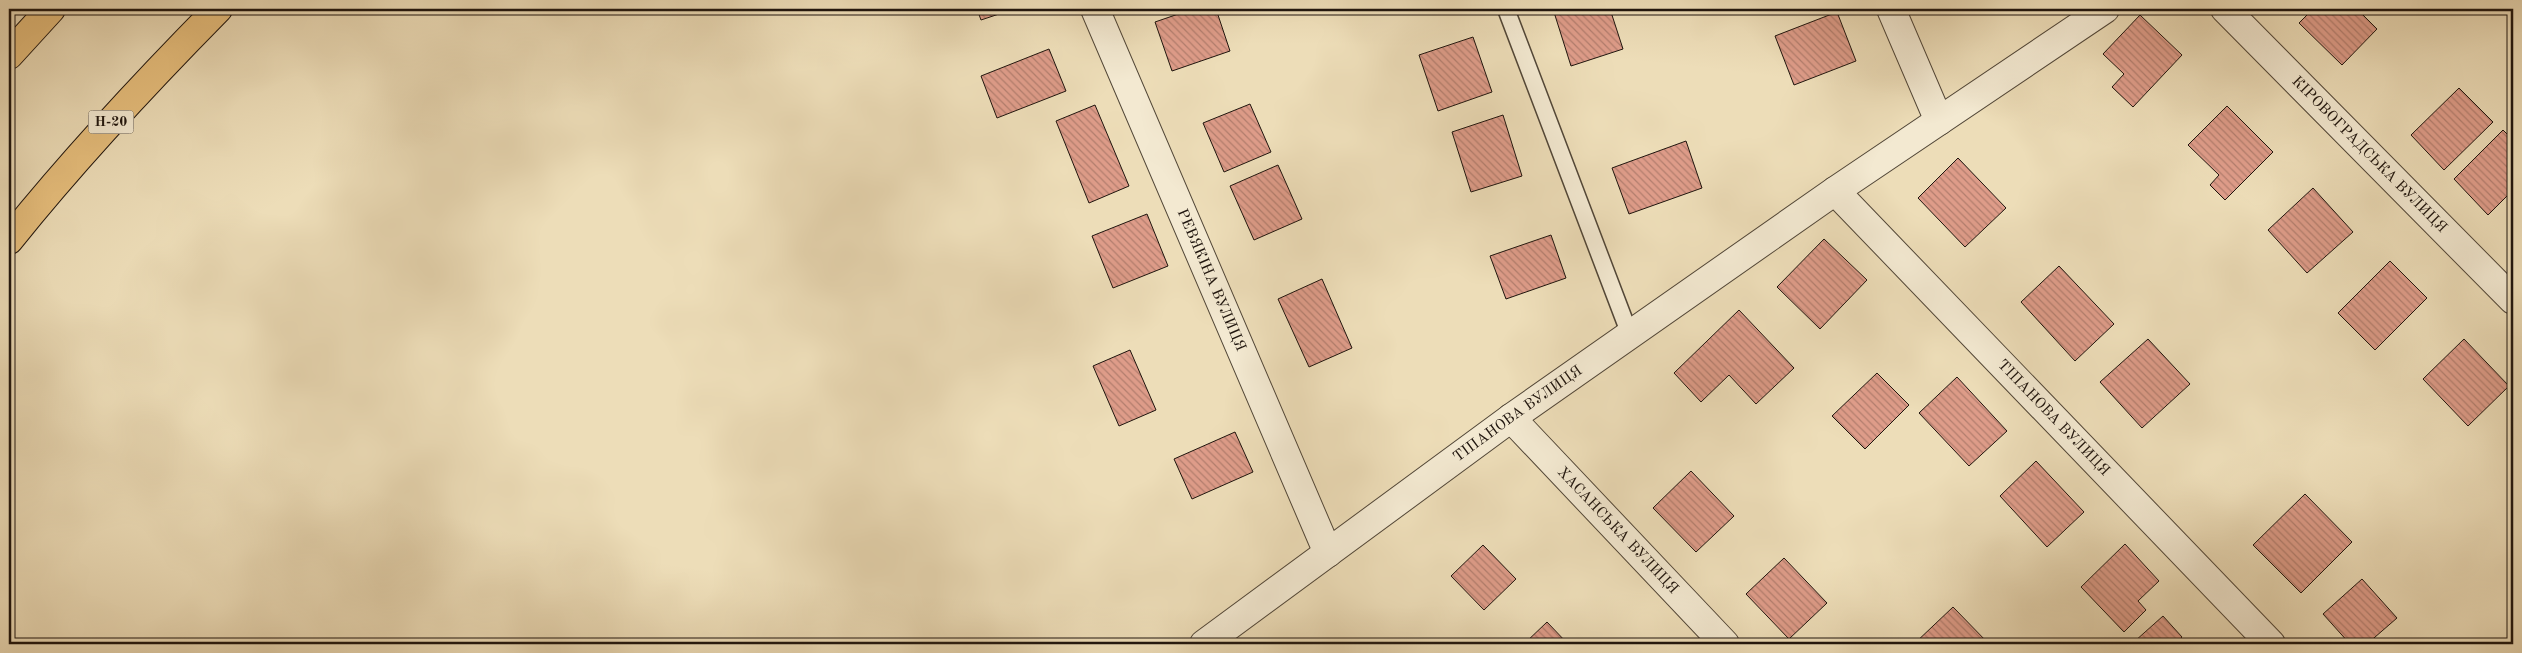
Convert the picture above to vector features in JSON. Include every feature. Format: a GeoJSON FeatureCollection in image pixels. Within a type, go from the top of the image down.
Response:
{"type":"FeatureCollection","features":[{"type":"Feature","properties":{"kind":"main road"},"geometry":{"type":"LineString","coordinates":[[9,55],[51,9]]}},
{"type":"Feature","properties":{"kind":"main road","name":"Н-20"},"geometry":{"type":"LineString","coordinates":[[9,240],[47,193],[147,81],[218,9]]}},
{"type":"Feature","properties":{"kind":"street","name":"РЕВЯКIНА ВУЛИЦЯ"},"geometry":{"type":"LineString","coordinates":[[1095,9],[1328,553]]}},
{"type":"Feature","properties":{"kind":"street"},"geometry":{"type":"LineString","coordinates":[[1891,9],[1939,121]]}},
{"type":"Feature","properties":{"kind":"street","name":"ТІПАНОВА ВУЛИЦЯ"},"geometry":{"type":"LineString","coordinates":[[1204,644],[1511,418],[1835,191],[2105,9]]}},
{"type":"Feature","properties":{"kind":"street","name":"КІРОВОГРАДСЬКА ВУЛИЦЯ"},"geometry":{"type":"LineString","coordinates":[[2225,9],[2513,300]]}},
{"type":"Feature","properties":{"kind":"street","name":"ТІПАНОВА ВУЛИЦЯ"},"geometry":{"type":"LineString","coordinates":[[1835,191],[2270,644]]}},
{"type":"Feature","properties":{"kind":"street","name":"ХАСАНСЬКА ВУЛИЦЯ"},"geometry":{"type":"LineString","coordinates":[[1511,418],[1725,644]]}},
{"type":"Feature","properties":{"kind":"lane"},"geometry":{"type":"LineString","coordinates":[[1506,9],[1630,335]]}},
{"type":"Feature","properties":{"kind":"building"},"geometry":{"type":"Polygon","coordinates":[[[977,9],[1014,9],[981,20],[977,9]]]}},
{"type":"Feature","properties":{"kind":"building"},"geometry":{"type":"Polygon","coordinates":[[[1193,9],[1216,9],[1230,51],[1172,71],[1155,22],[1193,9]]]}},
{"type":"Feature","properties":{"kind":"building"},"geometry":{"type":"Polygon","coordinates":[[[1553,9],[1610,9],[1623,49],[1571,66],[1553,9]]]}},
{"type":"Feature","properties":{"kind":"building"},"geometry":{"type":"Polygon","coordinates":[[[2313,9],[2357,9],[2377,29],[2342,65],[2299,23],[2313,9]]]}},
{"type":"Feature","properties":{"kind":"building"},"geometry":{"type":"Polygon","coordinates":[[[1837,12],[1856,61],[1794,85],[1775,36],[1837,12]]]}},
{"type":"Feature","properties":{"kind":"building"},"geometry":{"type":"Polygon","coordinates":[[[2140,15],[2182,55],[2133,107],[2112,87],[2124,74],[2103,54],[2140,15]]]}},
{"type":"Feature","properties":{"kind":"building"},"geometry":{"type":"Polygon","coordinates":[[[1473,37],[1492,92],[1438,111],[1419,55],[1473,37]]]}},
{"type":"Feature","properties":{"kind":"building"},"geometry":{"type":"Polygon","coordinates":[[[1049,49],[1066,91],[997,118],[981,76],[1049,49]]]}},
{"type":"Feature","properties":{"kind":"building"},"geometry":{"type":"Polygon","coordinates":[[[2459,88],[2493,122],[2444,170],[2411,135],[2459,88]]]}},
{"type":"Feature","properties":{"kind":"building"},"geometry":{"type":"Polygon","coordinates":[[[1250,104],[1271,152],[1224,172],[1203,123],[1250,104]]]}},
{"type":"Feature","properties":{"kind":"building"},"geometry":{"type":"Polygon","coordinates":[[[1095,105],[1129,186],[1089,203],[1056,121],[1095,105]]]}},
{"type":"Feature","properties":{"kind":"building"},"geometry":{"type":"Polygon","coordinates":[[[2227,106],[2273,152],[2225,200],[2210,185],[2219,175],[2188,145],[2227,106]]]}},
{"type":"Feature","properties":{"kind":"building"},"geometry":{"type":"Polygon","coordinates":[[[1503,115],[1522,176],[1471,192],[1452,132],[1503,115]]]}},
{"type":"Feature","properties":{"kind":"building"},"geometry":{"type":"Polygon","coordinates":[[[2503,130],[2513,140],[2513,190],[2488,215],[2454,179],[2503,130]]]}},
{"type":"Feature","properties":{"kind":"building"},"geometry":{"type":"Polygon","coordinates":[[[1686,141],[1702,188],[1629,214],[1612,168],[1686,141]]]}},
{"type":"Feature","properties":{"kind":"building"},"geometry":{"type":"Polygon","coordinates":[[[1958,158],[2006,208],[1965,247],[1918,198],[1958,158]]]}},
{"type":"Feature","properties":{"kind":"building"},"geometry":{"type":"Polygon","coordinates":[[[1278,165],[1302,219],[1254,240],[1230,186],[1278,165]]]}},
{"type":"Feature","properties":{"kind":"building"},"geometry":{"type":"Polygon","coordinates":[[[2313,188],[2353,232],[2307,273],[2268,230],[2313,188]]]}},
{"type":"Feature","properties":{"kind":"building"},"geometry":{"type":"Polygon","coordinates":[[[1147,214],[1168,266],[1113,288],[1092,236],[1147,214]]]}},
{"type":"Feature","properties":{"kind":"building"},"geometry":{"type":"Polygon","coordinates":[[[1551,235],[1566,278],[1506,299],[1490,256],[1551,235]]]}},
{"type":"Feature","properties":{"kind":"building"},"geometry":{"type":"Polygon","coordinates":[[[1824,239],[1867,280],[1820,329],[1777,287],[1824,239]]]}},
{"type":"Feature","properties":{"kind":"building"},"geometry":{"type":"Polygon","coordinates":[[[2390,261],[2427,298],[2375,350],[2338,313],[2390,261]]]}},
{"type":"Feature","properties":{"kind":"building"},"geometry":{"type":"Polygon","coordinates":[[[2059,266],[2114,324],[2075,361],[2021,302],[2059,266]]]}},
{"type":"Feature","properties":{"kind":"building"},"geometry":{"type":"Polygon","coordinates":[[[1322,279],[1352,348],[1309,367],[1278,299],[1322,279]]]}},
{"type":"Feature","properties":{"kind":"building"},"geometry":{"type":"Polygon","coordinates":[[[1739,310],[1794,368],[1756,404],[1729,375],[1701,402],[1674,373],[1739,310]]]}},
{"type":"Feature","properties":{"kind":"building"},"geometry":{"type":"Polygon","coordinates":[[[2148,339],[2190,384],[2142,428],[2100,382],[2148,339]]]}},
{"type":"Feature","properties":{"kind":"building"},"geometry":{"type":"Polygon","coordinates":[[[2464,339],[2509,386],[2468,426],[2423,379],[2464,339]]]}},
{"type":"Feature","properties":{"kind":"building"},"geometry":{"type":"Polygon","coordinates":[[[1130,350],[1156,410],[1119,426],[1093,366],[1130,350]]]}},
{"type":"Feature","properties":{"kind":"building"},"geometry":{"type":"Polygon","coordinates":[[[1877,373],[1909,405],[1865,449],[1832,416],[1877,373]]]}},
{"type":"Feature","properties":{"kind":"building"},"geometry":{"type":"Polygon","coordinates":[[[1957,377],[2007,431],[1969,466],[1919,413],[1957,377]]]}},
{"type":"Feature","properties":{"kind":"building"},"geometry":{"type":"Polygon","coordinates":[[[1235,432],[1253,472],[1192,499],[1174,459],[1235,432]]]}},
{"type":"Feature","properties":{"kind":"building"},"geometry":{"type":"Polygon","coordinates":[[[2036,461],[2084,512],[2047,547],[2000,496],[2036,461]]]}},
{"type":"Feature","properties":{"kind":"building"},"geometry":{"type":"Polygon","coordinates":[[[1691,471],[1734,516],[1696,552],[1653,508],[1691,471]]]}},
{"type":"Feature","properties":{"kind":"building"},"geometry":{"type":"Polygon","coordinates":[[[2305,494],[2352,542],[2301,593],[2253,545],[2305,494]]]}},
{"type":"Feature","properties":{"kind":"building"},"geometry":{"type":"Polygon","coordinates":[[[2125,544],[2159,581],[2138,601],[2146,610],[2124,632],[2081,587],[2125,544]]]}},
{"type":"Feature","properties":{"kind":"building"},"geometry":{"type":"Polygon","coordinates":[[[1483,545],[1516,579],[1484,610],[1451,576],[1483,545]]]}},
{"type":"Feature","properties":{"kind":"building"},"geometry":{"type":"Polygon","coordinates":[[[1784,558],[1827,603],[1789,639],[1746,594],[1784,558]]]}},
{"type":"Feature","properties":{"kind":"building"},"geometry":{"type":"Polygon","coordinates":[[[2362,579],[2397,618],[2367,644],[2350,644],[2323,614],[2362,579]]]}},
{"type":"Feature","properties":{"kind":"building"},"geometry":{"type":"Polygon","coordinates":[[[1953,607],[1989,644],[1914,644],[1953,607]]]}},
{"type":"Feature","properties":{"kind":"building"},"geometry":{"type":"Polygon","coordinates":[[[2163,616],[2182,637],[2175,644],[2138,644],[2135,641],[2163,616]]]}},
{"type":"Feature","properties":{"kind":"building"},"geometry":{"type":"Polygon","coordinates":[[[1547,622],[1568,644],[1524,644],[1547,622]]]}}]}
